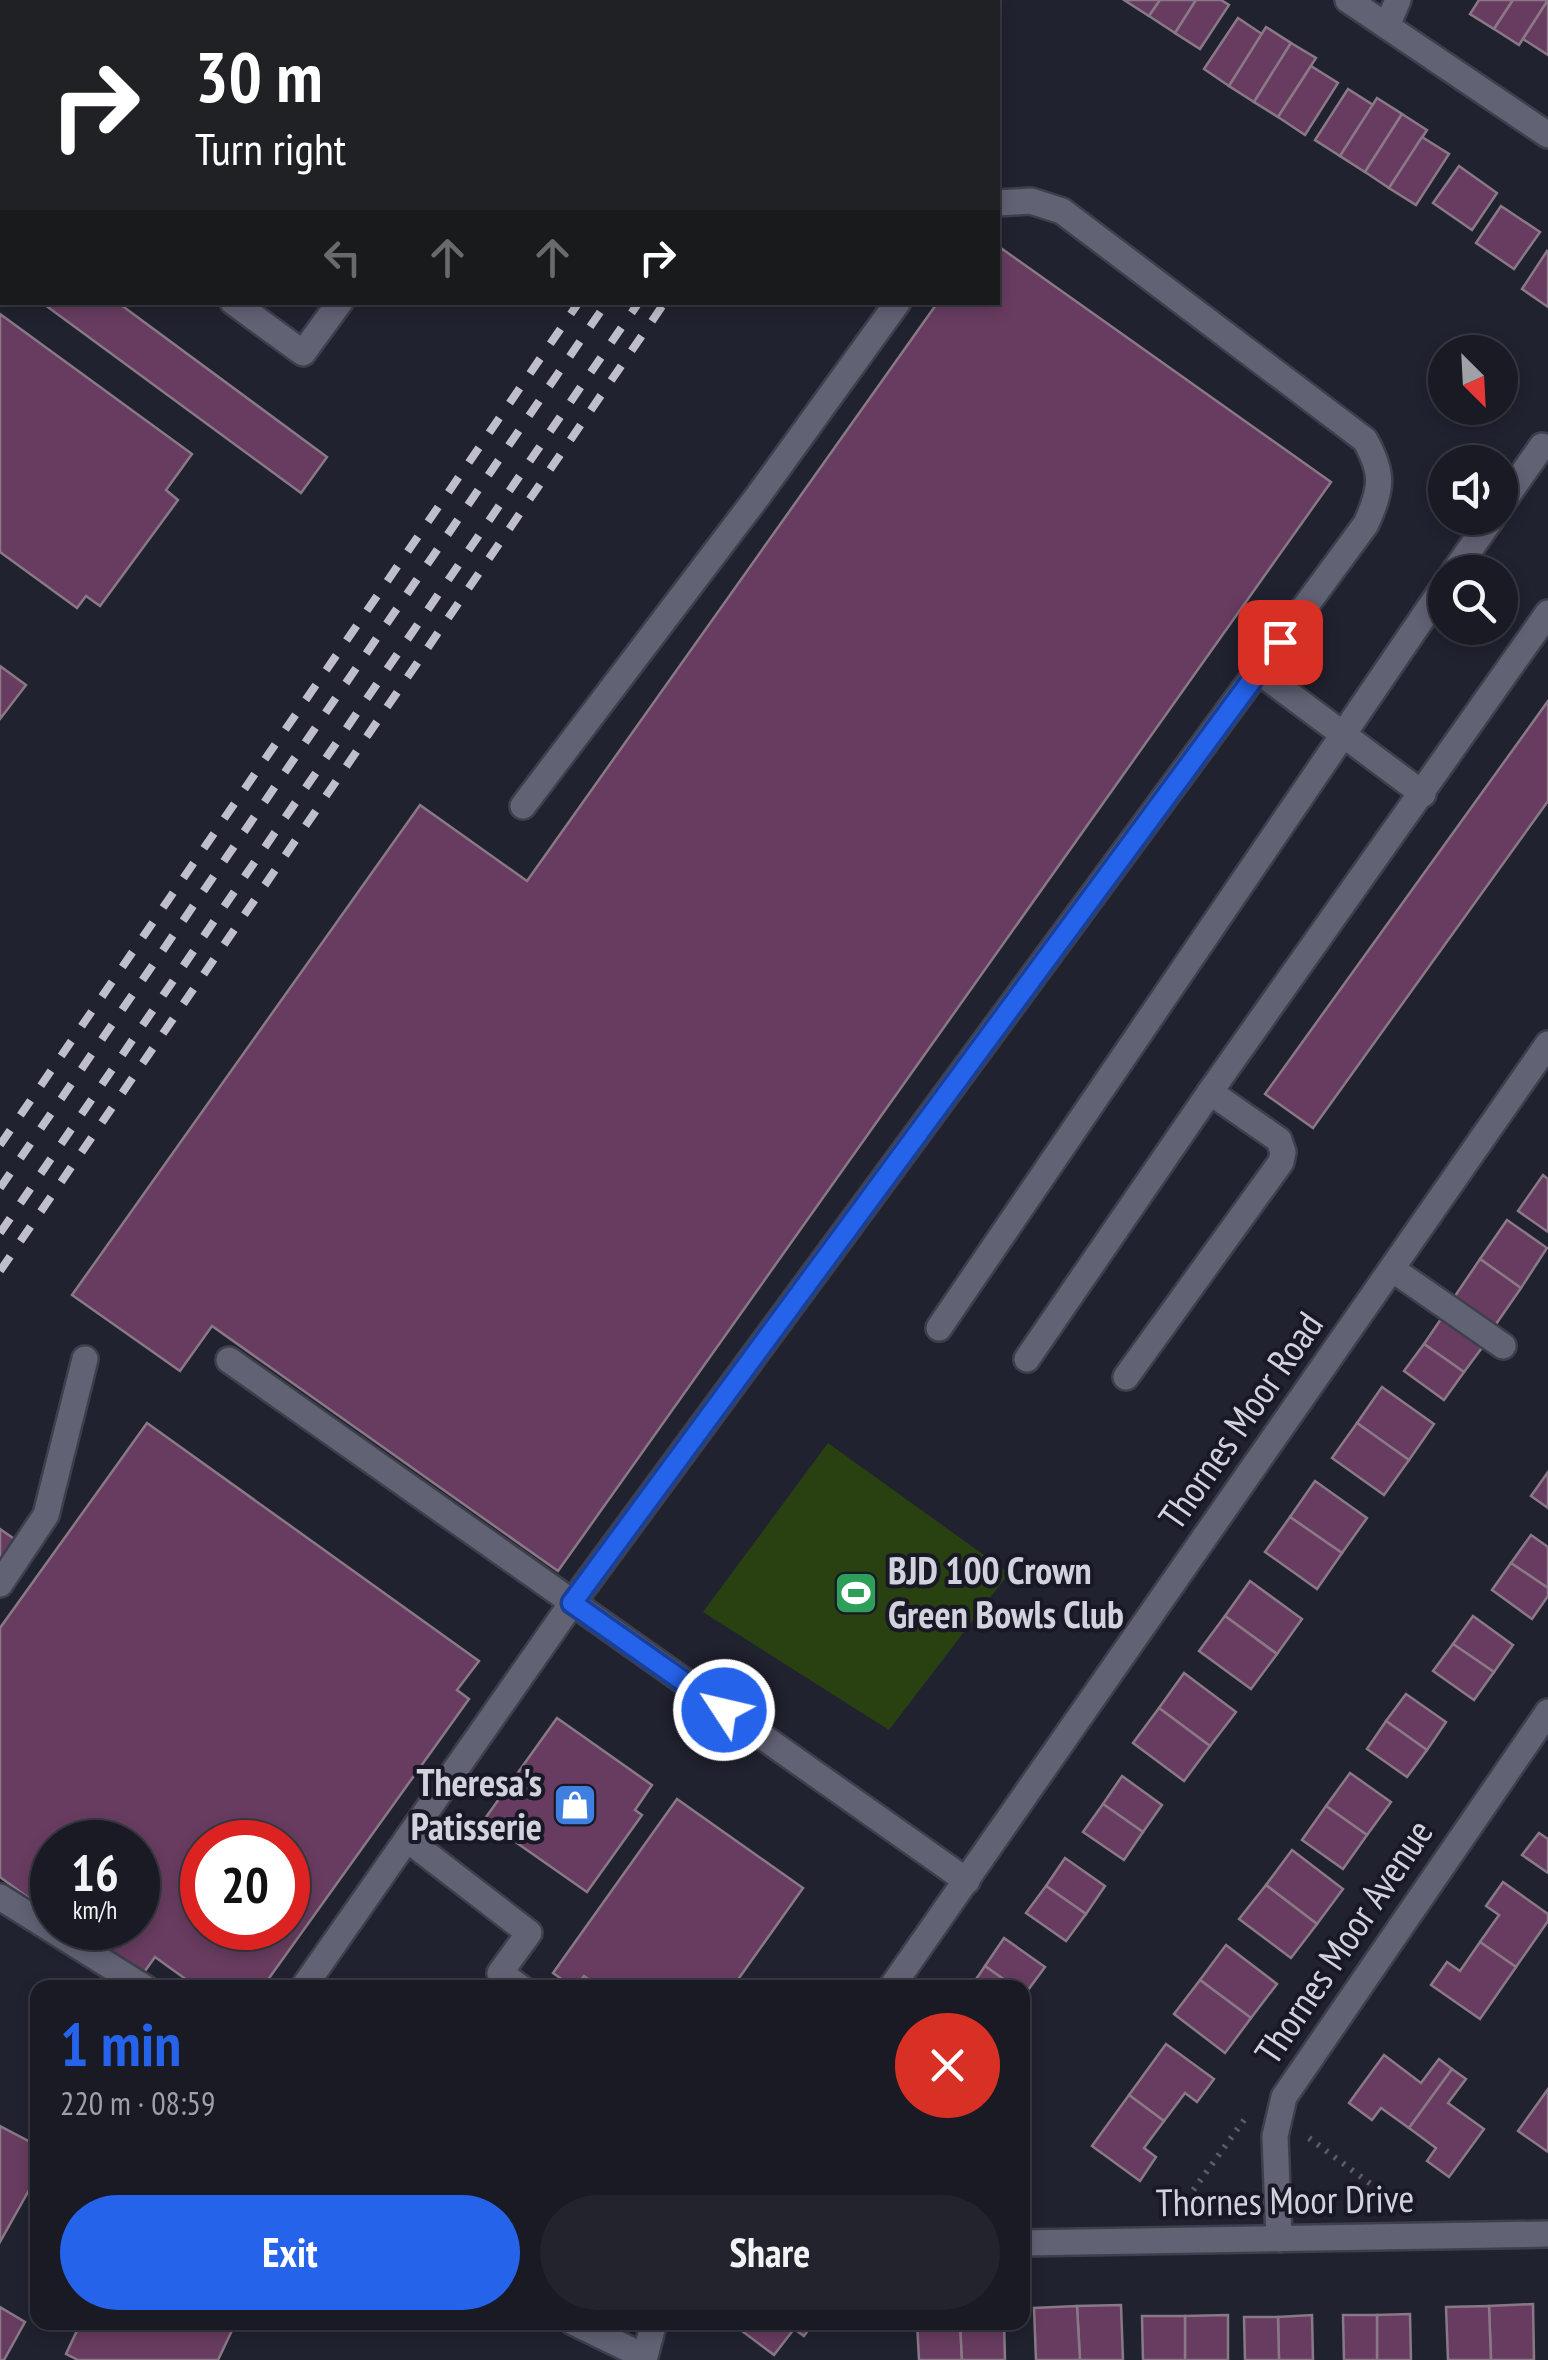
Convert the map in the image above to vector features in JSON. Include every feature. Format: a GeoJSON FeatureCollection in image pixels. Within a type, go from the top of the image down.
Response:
{"type":"FeatureCollection","features":[{"type":"Feature","properties":{"kind":"street"},"geometry":{"type":"LineString","coordinates":[[1348,0],[1548,135]]}},
{"type":"Feature","properties":{"kind":"street"},"geometry":{"type":"LineString","coordinates":[[1387,26],[1398,0]]}},
{"type":"Feature","properties":{"kind":"street"},"geometry":{"type":"LineString","coordinates":[[309,1980],[572,1603],[1366,524],[1379,494],[1378,464],[1365,440],[1062,211],[1031,200],[1000,203]]}},
{"type":"Feature","properties":{"kind":"street"},"geometry":{"type":"LineString","coordinates":[[237,305],[303,353],[338,305]]}},
{"type":"Feature","properties":{"kind":"street"},"geometry":{"type":"LineString","coordinates":[[523,806],[758,496],[896,305]]}},
{"type":"Feature","properties":{"kind":"street"},"geometry":{"type":"LineString","coordinates":[[1518,480],[1542,446]]}},
{"type":"Feature","properties":{"kind":"street"},"geometry":{"type":"LineString","coordinates":[[939,1328],[1428,610]]}},
{"type":"Feature","properties":{"kind":"street"},"geometry":{"type":"LineString","coordinates":[[1027,1359],[1548,613]]}},
{"type":"Feature","properties":{"kind":"street"},"geometry":{"type":"LineString","coordinates":[[1258,671],[1423,794]]}},
{"type":"Feature","properties":{"kind":"street","name":"Thornes Moor Road"},"geometry":{"type":"LineString","coordinates":[[897,1980],[1548,1044]]}},
{"type":"Feature","properties":{"kind":"street"},"geometry":{"type":"LineString","coordinates":[[1126,1376],[1281,1162],[1279,1140],[1210,1092]]}},
{"type":"Feature","properties":{"kind":"street"},"geometry":{"type":"LineString","coordinates":[[1392,1269],[1503,1346]]}},
{"type":"Feature","properties":{"kind":"street"},"geometry":{"type":"LineString","coordinates":[[0,1584],[46,1515],[85,1359]]}},
{"type":"Feature","properties":{"kind":"street"},"geometry":{"type":"LineString","coordinates":[[229,1360],[967,1881]]}},
{"type":"Feature","properties":{"kind":"street","name":"Thornes Moor Avenue"},"geometry":{"type":"LineString","coordinates":[[1279,2239],[1275,2136],[1284,2098],[1548,1712]]}},
{"type":"Feature","properties":{"kind":"street"},"geometry":{"type":"LineString","coordinates":[[407,1839],[530,1933],[500,1973],[510,1980]]}},
{"type":"Feature","properties":{"kind":"street"},"geometry":{"type":"LineString","coordinates":[[0,1897],[132,1980]]}},
{"type":"Feature","properties":{"kind":"street","name":"Thornes Moor Drive"},"geometry":{"type":"LineString","coordinates":[[1030,2243],[1548,2234]]}},
{"type":"Feature","properties":{"kind":"street"},"geometry":{"type":"LineString","coordinates":[[589,2330],[644,2358],[652,2330]]}},
{"type":"Feature","properties":{"kind":"green space","name":"BJD 100 Crown Green Bowls Club"},"geometry":{"type":"Polygon","coordinates":[[[828,1443],[1009,1573],[889,1730],[703,1612],[828,1443]]]}},
{"type":"Feature","properties":{"kind":"building"},"geometry":{"type":"Polygon","coordinates":[[[1124,0],[1160,0],[1149,16],[1124,0]]]}},
{"type":"Feature","properties":{"kind":"building"},"geometry":{"type":"Polygon","coordinates":[[[1160,0],[1196,0],[1175,33],[1149,16],[1160,0]]]}},
{"type":"Feature","properties":{"kind":"building"},"geometry":{"type":"Polygon","coordinates":[[[1196,0],[1221,0],[1229,5],[1200,49],[1175,33],[1196,0]]]}},
{"type":"Feature","properties":{"kind":"building"},"geometry":{"type":"Polygon","coordinates":[[[1479,0],[1513,0],[1494,29],[1470,14],[1479,0]]]}},
{"type":"Feature","properties":{"kind":"building"},"geometry":{"type":"Polygon","coordinates":[[[1513,0],[1548,0],[1519,45],[1494,29],[1513,0]]]}},
{"type":"Feature","properties":{"kind":"building"},"geometry":{"type":"Polygon","coordinates":[[[1548,0],[1548,55],[1523,39],[1548,0]]]}},
{"type":"Feature","properties":{"kind":"building"},"geometry":{"type":"Polygon","coordinates":[[[1238,18],[1262,34],[1229,86],[1204,69],[1238,18]]]}},
{"type":"Feature","properties":{"kind":"building"},"geometry":{"type":"Polygon","coordinates":[[[1266,27],[1291,43],[1254,102],[1229,86],[1266,27]]]}},
{"type":"Feature","properties":{"kind":"building"},"geometry":{"type":"Polygon","coordinates":[[[1291,43],[1316,58],[1278,117],[1254,102],[1291,43]]]}},
{"type":"Feature","properties":{"kind":"building"},"geometry":{"type":"Polygon","coordinates":[[[1311,66],[1338,83],[1305,135],[1278,117],[1311,66]]]}},
{"type":"Feature","properties":{"kind":"building"},"geometry":{"type":"Polygon","coordinates":[[[1348,89],[1373,105],[1340,156],[1315,140],[1348,89]]]}},
{"type":"Feature","properties":{"kind":"building"},"geometry":{"type":"Polygon","coordinates":[[[1377,98],[1402,114],[1365,172],[1340,156],[1377,98]]]}},
{"type":"Feature","properties":{"kind":"building"},"geometry":{"type":"Polygon","coordinates":[[[1402,114],[1427,130],[1389,188],[1365,172],[1402,114]]]}},
{"type":"Feature","properties":{"kind":"building"},"geometry":{"type":"Polygon","coordinates":[[[1422,137],[1449,154],[1416,205],[1389,188],[1422,137]]]}},
{"type":"Feature","properties":{"kind":"building"},"geometry":{"type":"Polygon","coordinates":[[[1459,166],[1497,193],[1472,230],[1433,203],[1459,166]]]}},
{"type":"Feature","properties":{"kind":"building"},"geometry":{"type":"Polygon","coordinates":[[[1501,206],[1540,232],[1514,269],[1476,243],[1501,206]]]}},
{"type":"Feature","properties":{"kind":"building"},"geometry":{"type":"Polygon","coordinates":[[[1000,247],[1331,482],[558,1571],[212,1326],[180,1371],[72,1295],[420,805],[527,881],[936,305],[1000,305],[1000,247]]]}},
{"type":"Feature","properties":{"kind":"building"},"geometry":{"type":"Polygon","coordinates":[[[1548,252],[1548,307],[1522,289],[1548,252]]]}},
{"type":"Feature","properties":{"kind":"building"},"geometry":{"type":"Polygon","coordinates":[[[45,305],[121,305],[327,457],[301,493],[45,305]]]}},
{"type":"Feature","properties":{"kind":"building"},"geometry":{"type":"Polygon","coordinates":[[[0,314],[192,454],[166,490],[178,500],[100,606],[86,596],[77,608],[0,552],[0,314]]]}},
{"type":"Feature","properties":{"kind":"building"},"geometry":{"type":"Polygon","coordinates":[[[0,666],[26,685],[0,719],[0,666]]]}},
{"type":"Feature","properties":{"kind":"building"},"geometry":{"type":"Polygon","coordinates":[[[1548,701],[1548,801],[1313,1128],[1265,1094],[1548,701]]]}},
{"type":"Feature","properties":{"kind":"building"},"geometry":{"type":"Polygon","coordinates":[[[1543,1175],[1548,1179],[1548,1232],[1518,1211],[1543,1175]]]}},
{"type":"Feature","properties":{"kind":"building"},"geometry":{"type":"Polygon","coordinates":[[[1507,1220],[1547,1248],[1521,1288],[1480,1259],[1507,1220]]]}},
{"type":"Feature","properties":{"kind":"building"},"geometry":{"type":"Polygon","coordinates":[[[1480,1259],[1521,1288],[1494,1327],[1453,1299],[1480,1259]]]}},
{"type":"Feature","properties":{"kind":"building"},"geometry":{"type":"Polygon","coordinates":[[[1443,1316],[1484,1345],[1464,1372],[1424,1344],[1443,1316]]]}},
{"type":"Feature","properties":{"kind":"building"},"geometry":{"type":"Polygon","coordinates":[[[1424,1344],[1464,1372],[1444,1400],[1404,1371],[1424,1344]]]}},
{"type":"Feature","properties":{"kind":"building"},"geometry":{"type":"Polygon","coordinates":[[[1382,1387],[1434,1424],[1409,1460],[1357,1423],[1382,1387]]]}},
{"type":"Feature","properties":{"kind":"building"},"geometry":{"type":"Polygon","coordinates":[[[147,1423],[479,1661],[457,1690],[469,1699],[310,1921],[310,1820],[180,1820],[180,1950],[289,1950],[268,1980],[187,1980],[155,1957],[140,1978],[102,1950],[160,1950],[160,1820],[30,1820],[30,1899],[0,1877],[0,1628],[147,1423]]]}},
{"type":"Feature","properties":{"kind":"building"},"geometry":{"type":"Polygon","coordinates":[[[1357,1423],[1409,1460],[1384,1495],[1332,1458],[1357,1423]]]}},
{"type":"Feature","properties":{"kind":"building"},"geometry":{"type":"Polygon","coordinates":[[[1548,1472],[1548,1508],[1531,1496],[1548,1472]]]}},
{"type":"Feature","properties":{"kind":"building"},"geometry":{"type":"Polygon","coordinates":[[[1315,1481],[1367,1518],[1342,1553],[1290,1517],[1315,1481]]]}},
{"type":"Feature","properties":{"kind":"building"},"geometry":{"type":"Polygon","coordinates":[[[1290,1517],[1342,1553],[1317,1589],[1265,1552],[1290,1517]]]}},
{"type":"Feature","properties":{"kind":"building"},"geometry":{"type":"Polygon","coordinates":[[[0,1529],[16,1540],[0,1562],[0,1529]]]}},
{"type":"Feature","properties":{"kind":"building"},"geometry":{"type":"Polygon","coordinates":[[[1531,1535],[1548,1547],[1548,1588],[1511,1563],[1531,1535]]]}},
{"type":"Feature","properties":{"kind":"building"},"geometry":{"type":"Polygon","coordinates":[[[1511,1563],[1548,1588],[1548,1596],[1532,1619],[1492,1590],[1511,1563]]]}},
{"type":"Feature","properties":{"kind":"building"},"geometry":{"type":"Polygon","coordinates":[[[1250,1581],[1302,1619],[1277,1654],[1225,1616],[1250,1581]]]}},
{"type":"Feature","properties":{"kind":"building"},"geometry":{"type":"Polygon","coordinates":[[[1225,1616],[1277,1654],[1251,1689],[1199,1651],[1225,1616]]]}},
{"type":"Feature","properties":{"kind":"building"},"geometry":{"type":"Polygon","coordinates":[[[1473,1616],[1513,1645],[1494,1672],[1453,1644],[1473,1616]]]}},
{"type":"Feature","properties":{"kind":"building"},"geometry":{"type":"Polygon","coordinates":[[[1453,1644],[1494,1672],[1474,1700],[1433,1671],[1453,1644]]]}},
{"type":"Feature","properties":{"kind":"building"},"geometry":{"type":"Polygon","coordinates":[[[1184,1673],[1236,1712],[1210,1746],[1159,1708],[1184,1673]]]}},
{"type":"Feature","properties":{"kind":"building"},"geometry":{"type":"Polygon","coordinates":[[[1406,1694],[1446,1722],[1427,1750],[1386,1721],[1406,1694]]]}},
{"type":"Feature","properties":{"kind":"building"},"geometry":{"type":"Polygon","coordinates":[[[1159,1708],[1210,1746],[1184,1781],[1133,1743],[1159,1708]]]}},
{"type":"Feature","properties":{"kind":"building"},"geometry":{"type":"Polygon","coordinates":[[[557,1718],[652,1785],[635,1810],[642,1815],[587,1892],[484,1820],[557,1718]]]}},
{"type":"Feature","properties":{"kind":"building"},"geometry":{"type":"Polygon","coordinates":[[[1386,1721],[1427,1750],[1407,1777],[1367,1749],[1386,1721]]]}},
{"type":"Feature","properties":{"kind":"building"},"geometry":{"type":"Polygon","coordinates":[[[1350,1773],[1391,1802],[1367,1835],[1326,1806],[1350,1773]]]}},
{"type":"Feature","properties":{"kind":"building"},"geometry":{"type":"Polygon","coordinates":[[[1122,1776],[1162,1805],[1143,1832],[1103,1804],[1122,1776]]]}},
{"type":"Feature","properties":{"kind":"building"},"geometry":{"type":"Polygon","coordinates":[[[677,1799],[803,1888],[738,1980],[589,1980],[584,1976],[581,1980],[563,1980],[553,1973],[677,1799]]]}},
{"type":"Feature","properties":{"kind":"building"},"geometry":{"type":"Polygon","coordinates":[[[1103,1804],[1143,1832],[1124,1860],[1083,1832],[1103,1804]]]}},
{"type":"Feature","properties":{"kind":"building"},"geometry":{"type":"Polygon","coordinates":[[[1326,1806],[1367,1835],[1343,1869],[1302,1840],[1326,1806]]]}},
{"type":"Feature","properties":{"kind":"building"},"geometry":{"type":"Polygon","coordinates":[[[1539,1833],[1548,1839],[1548,1873],[1522,1855],[1539,1833]]]}},
{"type":"Feature","properties":{"kind":"building"},"geometry":{"type":"Polygon","coordinates":[[[1292,1850],[1343,1889],[1317,1924],[1266,1885],[1292,1850]]]}},
{"type":"Feature","properties":{"kind":"building"},"geometry":{"type":"Polygon","coordinates":[[[1065,1858],[1105,1886],[1086,1914],[1046,1886],[1065,1858]]]}},
{"type":"Feature","properties":{"kind":"building"},"geometry":{"type":"Polygon","coordinates":[[[1503,1882],[1548,1914],[1548,1921],[1516,1967],[1480,1942],[1499,1915],[1486,1906],[1503,1882]]]}},
{"type":"Feature","properties":{"kind":"building"},"geometry":{"type":"Polygon","coordinates":[[[1266,1885],[1317,1924],[1291,1958],[1239,1919],[1266,1885]]]}},
{"type":"Feature","properties":{"kind":"building"},"geometry":{"type":"Polygon","coordinates":[[[1046,1886],[1086,1914],[1066,1941],[1026,1913],[1046,1886]]]}},
{"type":"Feature","properties":{"kind":"building"},"geometry":{"type":"Polygon","coordinates":[[[1004,1938],[1045,1967],[1030,1987],[1030,1980],[1005,1980],[985,1966],[1004,1938]]]}},
{"type":"Feature","properties":{"kind":"building"},"geometry":{"type":"Polygon","coordinates":[[[1480,1942],[1516,1967],[1480,2019],[1431,1985],[1447,1962],[1460,1971],[1480,1942]]]}},
{"type":"Feature","properties":{"kind":"building"},"geometry":{"type":"Polygon","coordinates":[[[1226,1945],[1277,1984],[1251,2018],[1200,1980],[1226,1945]]]}},
{"type":"Feature","properties":{"kind":"building"},"geometry":{"type":"Polygon","coordinates":[[[985,1966],[1005,1980],[975,1980],[985,1966]]]}},
{"type":"Feature","properties":{"kind":"building"},"geometry":{"type":"Polygon","coordinates":[[[1200,1980],[1251,2018],[1225,2053],[1174,2014],[1200,1980]]]}},
{"type":"Feature","properties":{"kind":"building"},"geometry":{"type":"Polygon","coordinates":[[[1166,2044],[1214,2079],[1197,2102],[1185,2093],[1164,2121],[1129,2095],[1166,2044]]]}},
{"type":"Feature","properties":{"kind":"building"},"geometry":{"type":"Polygon","coordinates":[[[1384,2055],[1421,2083],[1439,2059],[1452,2069],[1409,2128],[1381,2108],[1372,2120],[1349,2103],[1384,2055]]]}},
{"type":"Feature","properties":{"kind":"building"},"geometry":{"type":"Polygon","coordinates":[[[1452,2069],[1466,2079],[1448,2103],[1484,2129],[1449,2177],[1427,2161],[1436,2148],[1409,2128],[1452,2069]]]}},
{"type":"Feature","properties":{"kind":"building"},"geometry":{"type":"Polygon","coordinates":[[[1548,2089],[1548,2152],[1518,2131],[1548,2089]]]}},
{"type":"Feature","properties":{"kind":"building"},"geometry":{"type":"Polygon","coordinates":[[[1129,2095],[1164,2121],[1144,2148],[1156,2157],[1140,2181],[1092,2146],[1129,2095]]]}},
{"type":"Feature","properties":{"kind":"building"},"geometry":{"type":"Polygon","coordinates":[[[0,2126],[30,2142],[30,2188],[0,2242],[0,2126]]]}},
{"type":"Feature","properties":{"kind":"building"},"geometry":{"type":"Polygon","coordinates":[[[1533,2304],[1534,2360],[1491,2360],[1489,2306],[1533,2304]]]}},
{"type":"Feature","properties":{"kind":"building"},"geometry":{"type":"Polygon","coordinates":[[[1121,2305],[1123,2360],[1080,2360],[1077,2306],[1121,2305]]]}},
{"type":"Feature","properties":{"kind":"building"},"geometry":{"type":"Polygon","coordinates":[[[1077,2306],[1080,2360],[1036,2360],[1034,2308],[1077,2306]]]}},
{"type":"Feature","properties":{"kind":"building"},"geometry":{"type":"Polygon","coordinates":[[[1489,2306],[1491,2360],[1448,2360],[1446,2307],[1489,2306]]]}},
{"type":"Feature","properties":{"kind":"building"},"geometry":{"type":"Polygon","coordinates":[[[0,2307],[25,2322],[4,2360],[0,2360],[0,2307]]]}},
{"type":"Feature","properties":{"kind":"building"},"geometry":{"type":"Polygon","coordinates":[[[1410,2314],[1411,2360],[1377,2360],[1377,2315],[1410,2314]]]}},
{"type":"Feature","properties":{"kind":"building"},"geometry":{"type":"Polygon","coordinates":[[[1228,2315],[1228,2360],[1185,2360],[1185,2316],[1228,2315]]]}},
{"type":"Feature","properties":{"kind":"building"},"geometry":{"type":"Polygon","coordinates":[[[1312,2315],[1313,2360],[1279,2360],[1278,2317],[1312,2315]]]}},
{"type":"Feature","properties":{"kind":"building"},"geometry":{"type":"Polygon","coordinates":[[[1343,2315],[1377,2315],[1377,2360],[1344,2360],[1343,2315]]]}},
{"type":"Feature","properties":{"kind":"building"},"geometry":{"type":"Polygon","coordinates":[[[1142,2316],[1185,2316],[1185,2360],[1143,2360],[1142,2316]]]}},
{"type":"Feature","properties":{"kind":"building"},"geometry":{"type":"Polygon","coordinates":[[[1244,2317],[1278,2317],[1279,2360],[1245,2360],[1244,2317]]]}},
{"type":"Feature","properties":{"kind":"building"},"geometry":{"type":"Polygon","coordinates":[[[77,2330],[232,2330],[218,2360],[78,2360],[66,2354],[77,2330]]]}},
{"type":"Feature","properties":{"kind":"building"},"geometry":{"type":"Polygon","coordinates":[[[741,2330],[793,2330],[774,2355],[741,2330]]]}},
{"type":"Feature","properties":{"kind":"building"},"geometry":{"type":"Polygon","coordinates":[[[917,2330],[960,2330],[962,2360],[919,2360],[917,2330]]]}},
{"type":"Feature","properties":{"kind":"building"},"geometry":{"type":"Polygon","coordinates":[[[960,2330],[1004,2330],[1005,2360],[962,2360],[960,2330]]]}},
{"type":"Feature","properties":{"kind":"railway"},"geometry":{"type":"LineString","coordinates":[[0,1145],[577,305]]}},
{"type":"Feature","properties":{"kind":"railway"},"geometry":{"type":"LineString","coordinates":[[0,1188],[605,305]]}},
{"type":"Feature","properties":{"kind":"railway"},"geometry":{"type":"LineString","coordinates":[[0,1233],[637,305]]}},
{"type":"Feature","properties":{"kind":"railway"},"geometry":{"type":"LineString","coordinates":[[0,1271],[663,305]]}},
{"type":"Feature","properties":{"kind":"place","name":"BJD 100 Crown Green Bowls Club"},"geometry":{"type":"Point","coordinates":[856,1593]}},
{"type":"Feature","properties":{"kind":"place","name":"Theresa's Patisserie"},"geometry":{"type":"Point","coordinates":[575,1805]}},
{"type":"Feature","properties":{"kind":"route"},"geometry":{"type":"LineString","coordinates":[[724,1710],[572,1603],[1280,642]]}}]}
